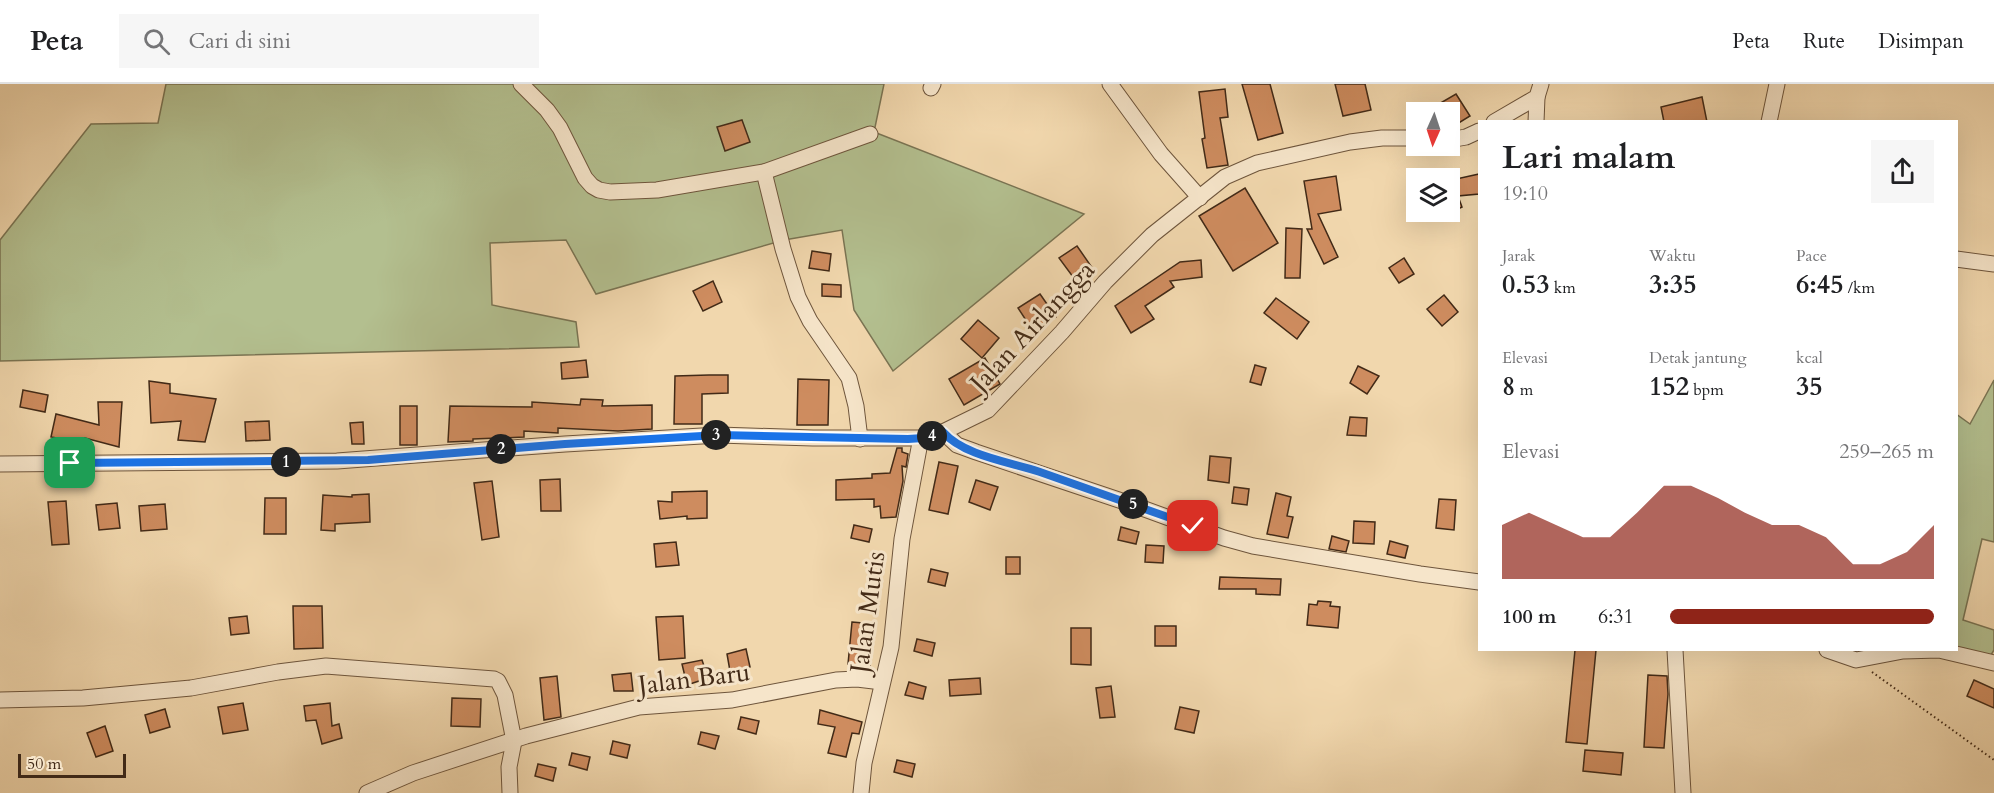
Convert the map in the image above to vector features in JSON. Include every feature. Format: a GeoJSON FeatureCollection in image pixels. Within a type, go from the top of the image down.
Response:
{"type":"FeatureCollection","features":[{"type":"Feature","properties":{"kind":"street"},"geometry":{"type":"LineString","coordinates":[[521,84],[547,110],[560,128],[585,178],[599,190],[610,192],[657,189],[764,172],[870,134]]}},
{"type":"Feature","properties":{"kind":"street"},"geometry":{"type":"LineString","coordinates":[[1110,84],[1161,154],[1200,198]]}},
{"type":"Feature","properties":{"kind":"street"},"geometry":{"type":"LineString","coordinates":[[1769,120],[1777,84]]}},
{"type":"Feature","properties":{"kind":"street"},"geometry":{"type":"LineString","coordinates":[[1497,120],[1539,90]]}},
{"type":"Feature","properties":{"kind":"street"},"geometry":{"type":"LineString","coordinates":[[1536,120],[1539,90]]}},
{"type":"Feature","properties":{"kind":"street"},"geometry":{"type":"LineString","coordinates":[[1460,138],[1478,131]]}},
{"type":"Feature","properties":{"kind":"street","name":"Jalan Airlangga"},"geometry":{"type":"LineString","coordinates":[[0,464],[358,460],[719,435],[860,439],[923,438],[943,432],[988,410],[1134,252],[1225,177],[1257,163],[1362,139],[1406,138]]}},
{"type":"Feature","properties":{"kind":"street"},"geometry":{"type":"LineString","coordinates":[[764,172],[783,249],[798,297],[810,321],[849,378],[856,406],[860,439]]}},
{"type":"Feature","properties":{"kind":"street"},"geometry":{"type":"LineString","coordinates":[[1958,259],[1994,264]]}},
{"type":"Feature","properties":{"kind":"street"},"geometry":{"type":"LineString","coordinates":[[943,432],[957,445],[1244,543],[1478,582]]}},
{"type":"Feature","properties":{"kind":"street","name":"Jalan Mutis"},"geometry":{"type":"LineString","coordinates":[[861,793],[864,763],[891,647],[902,539],[919,448],[923,438]]}},
{"type":"Feature","properties":{"kind":"street"},"geometry":{"type":"LineString","coordinates":[[1675,651],[1683,793]]}},
{"type":"Feature","properties":{"kind":"street"},"geometry":{"type":"LineString","coordinates":[[1830,651],[1856,660],[1903,651]]}},
{"type":"Feature","properties":{"kind":"street"},"geometry":{"type":"LineString","coordinates":[[1943,651],[1994,663]]}},
{"type":"Feature","properties":{"kind":"street"},"geometry":{"type":"LineString","coordinates":[[0,700],[83,698],[182,689],[312,668],[350,667],[418,675],[494,679],[498,681],[505,695],[514,741],[509,767],[510,793]]}},
{"type":"Feature","properties":{"kind":"street","name":"Jalan Baru"},"geometry":{"type":"LineString","coordinates":[[367,793],[413,772],[547,729],[639,707],[743,698],[836,680],[857,679],[882,682]]}},
{"type":"Feature","properties":{"kind":"path"},"geometry":{"type":"LineString","coordinates":[[1856,660],[1994,760]]}},
{"type":"Feature","properties":{"kind":"green space"},"geometry":{"type":"Polygon","coordinates":[[[166,84],[884,84],[874,132],[1084,214],[893,371],[854,310],[842,230],[784,240],[596,294],[566,240],[490,243],[492,305],[576,322],[579,347],[0,361],[0,240],[91,124],[158,123],[166,84]]]}},
{"type":"Feature","properties":{"kind":"green space"},"geometry":{"type":"Polygon","coordinates":[[[1994,380],[1994,542],[1982,539],[1963,620],[1994,630],[1994,650],[1991,655],[1958,650],[1958,415],[1970,424],[1994,380]]]}},
{"type":"Feature","properties":{"kind":"building"},"geometry":{"type":"Polygon","coordinates":[[[1242,84],[1270,84],[1283,133],[1258,140],[1242,84]]]}},
{"type":"Feature","properties":{"kind":"building"},"geometry":{"type":"Polygon","coordinates":[[[1335,84],[1365,84],[1371,110],[1343,116],[1335,84]]]}},
{"type":"Feature","properties":{"kind":"building"},"geometry":{"type":"Polygon","coordinates":[[[1225,89],[1228,117],[1220,118],[1228,165],[1207,168],[1202,139],[1205,138],[1199,92],[1225,89]]]}},
{"type":"Feature","properties":{"kind":"building"},"geometry":{"type":"Polygon","coordinates":[[[1456,94],[1470,116],[1460,122],[1460,102],[1442,102],[1456,94]]]}},
{"type":"Feature","properties":{"kind":"building"},"geometry":{"type":"Polygon","coordinates":[[[1702,97],[1707,120],[1664,120],[1661,107],[1702,97]]]}},
{"type":"Feature","properties":{"kind":"building"},"geometry":{"type":"Polygon","coordinates":[[[742,120],[750,142],[725,151],[717,127],[742,120]]]}},
{"type":"Feature","properties":{"kind":"building"},"geometry":{"type":"Polygon","coordinates":[[[1478,174],[1478,194],[1460,196],[1460,178],[1478,174]]]}},
{"type":"Feature","properties":{"kind":"building"},"geometry":{"type":"Polygon","coordinates":[[[1336,176],[1341,210],[1318,214],[1338,257],[1324,264],[1307,229],[1312,229],[1304,181],[1336,176]]]}},
{"type":"Feature","properties":{"kind":"building"},"geometry":{"type":"Polygon","coordinates":[[[1245,188],[1278,243],[1233,271],[1199,216],[1245,188]]]}},
{"type":"Feature","properties":{"kind":"building"},"geometry":{"type":"Polygon","coordinates":[[[1286,228],[1302,229],[1300,278],[1285,278],[1286,228]]]}},
{"type":"Feature","properties":{"kind":"building"},"geometry":{"type":"Polygon","coordinates":[[[1077,246],[1093,269],[1076,281],[1059,258],[1077,246]]]}},
{"type":"Feature","properties":{"kind":"building"},"geometry":{"type":"Polygon","coordinates":[[[812,251],[831,254],[829,271],[809,268],[812,251]]]}},
{"type":"Feature","properties":{"kind":"building"},"geometry":{"type":"Polygon","coordinates":[[[1404,258],[1414,274],[1399,283],[1389,268],[1404,258]]]}},
{"type":"Feature","properties":{"kind":"building"},"geometry":{"type":"Polygon","coordinates":[[[1201,260],[1202,277],[1170,281],[1174,287],[1145,306],[1154,319],[1131,333],[1115,306],[1180,262],[1201,260]]]}},
{"type":"Feature","properties":{"kind":"building"},"geometry":{"type":"Polygon","coordinates":[[[713,281],[722,302],[703,311],[693,291],[713,281]]]}},
{"type":"Feature","properties":{"kind":"building"},"geometry":{"type":"Polygon","coordinates":[[[822,284],[841,285],[841,297],[822,296],[822,284]]]}},
{"type":"Feature","properties":{"kind":"building"},"geometry":{"type":"Polygon","coordinates":[[[1040,294],[1056,317],[1033,331],[1018,308],[1040,294]]]}},
{"type":"Feature","properties":{"kind":"building"},"geometry":{"type":"Polygon","coordinates":[[[1444,295],[1458,312],[1442,326],[1427,309],[1444,295]]]}},
{"type":"Feature","properties":{"kind":"building"},"geometry":{"type":"Polygon","coordinates":[[[1276,298],[1309,322],[1297,339],[1264,313],[1276,298]]]}},
{"type":"Feature","properties":{"kind":"building"},"geometry":{"type":"Polygon","coordinates":[[[978,320],[999,338],[982,358],[961,339],[978,320]]]}},
{"type":"Feature","properties":{"kind":"building"},"geometry":{"type":"Polygon","coordinates":[[[985,358],[1000,384],[964,405],[949,379],[985,358]]]}},
{"type":"Feature","properties":{"kind":"building"},"geometry":{"type":"Polygon","coordinates":[[[586,360],[588,377],[562,379],[561,363],[586,360]]]}},
{"type":"Feature","properties":{"kind":"building"},"geometry":{"type":"Polygon","coordinates":[[[1255,365],[1266,368],[1261,385],[1250,382],[1255,365]]]}},
{"type":"Feature","properties":{"kind":"building"},"geometry":{"type":"Polygon","coordinates":[[[1358,366],[1379,376],[1367,394],[1350,383],[1358,366]]]}},
{"type":"Feature","properties":{"kind":"building"},"geometry":{"type":"Polygon","coordinates":[[[728,375],[728,393],[702,394],[702,424],[674,424],[675,376],[728,375]]]}},
{"type":"Feature","properties":{"kind":"building"},"geometry":{"type":"Polygon","coordinates":[[[798,379],[829,380],[828,425],[797,425],[798,379]]]}},
{"type":"Feature","properties":{"kind":"building"},"geometry":{"type":"Polygon","coordinates":[[[149,381],[170,384],[170,393],[216,399],[205,442],[178,440],[181,421],[151,423],[149,381]]]}},
{"type":"Feature","properties":{"kind":"building"},"geometry":{"type":"Polygon","coordinates":[[[23,390],[48,395],[45,412],[20,407],[23,390]]]}},
{"type":"Feature","properties":{"kind":"building"},"geometry":{"type":"Polygon","coordinates":[[[581,399],[603,400],[602,406],[652,405],[652,429],[618,431],[558,428],[558,433],[524,431],[524,437],[448,442],[450,406],[532,407],[532,402],[580,405],[581,399]]]}},
{"type":"Feature","properties":{"kind":"building"},"geometry":{"type":"Polygon","coordinates":[[[98,402],[122,402],[119,447],[85,438],[86,443],[51,437],[56,414],[99,425],[98,402]]]}},
{"type":"Feature","properties":{"kind":"building"},"geometry":{"type":"Polygon","coordinates":[[[400,406],[417,406],[417,445],[400,445],[400,406]]]}},
{"type":"Feature","properties":{"kind":"building"},"geometry":{"type":"Polygon","coordinates":[[[1350,417],[1367,418],[1366,436],[1347,435],[1350,417]]]}},
{"type":"Feature","properties":{"kind":"building"},"geometry":{"type":"Polygon","coordinates":[[[269,421],[270,440],[246,441],[245,422],[269,421]]]}},
{"type":"Feature","properties":{"kind":"building"},"geometry":{"type":"Polygon","coordinates":[[[363,422],[364,444],[352,444],[350,423],[363,422]]]}},
{"type":"Feature","properties":{"kind":"building"},"geometry":{"type":"Polygon","coordinates":[[[897,448],[902,448],[902,452],[908,454],[906,467],[902,466],[903,481],[896,517],[881,518],[880,506],[874,507],[874,499],[836,500],[836,480],[872,478],[872,474],[890,473],[897,448]]]}},
{"type":"Feature","properties":{"kind":"building"},"geometry":{"type":"Polygon","coordinates":[[[1210,456],[1231,458],[1229,483],[1208,480],[1210,456]]]}},
{"type":"Feature","properties":{"kind":"building"},"geometry":{"type":"Polygon","coordinates":[[[939,462],[958,466],[948,514],[929,510],[939,462]]]}},
{"type":"Feature","properties":{"kind":"building"},"geometry":{"type":"Polygon","coordinates":[[[560,479],[561,511],[541,511],[540,480],[560,479]]]}},
{"type":"Feature","properties":{"kind":"building"},"geometry":{"type":"Polygon","coordinates":[[[976,480],[998,487],[990,510],[969,502],[976,480]]]}},
{"type":"Feature","properties":{"kind":"building"},"geometry":{"type":"Polygon","coordinates":[[[492,481],[499,537],[482,540],[474,483],[492,481]]]}},
{"type":"Feature","properties":{"kind":"building"},"geometry":{"type":"Polygon","coordinates":[[[1234,487],[1249,489],[1247,505],[1232,503],[1234,487]]]}},
{"type":"Feature","properties":{"kind":"building"},"geometry":{"type":"Polygon","coordinates":[[[707,491],[707,518],[687,519],[687,516],[660,519],[658,501],[672,502],[672,492],[707,491]]]}},
{"type":"Feature","properties":{"kind":"building"},"geometry":{"type":"Polygon","coordinates":[[[1276,493],[1291,497],[1287,516],[1293,517],[1288,538],[1267,534],[1276,493]]]}},
{"type":"Feature","properties":{"kind":"building"},"geometry":{"type":"Polygon","coordinates":[[[369,494],[370,522],[335,524],[335,531],[321,530],[323,495],[352,497],[352,495],[369,494]]]}},
{"type":"Feature","properties":{"kind":"building"},"geometry":{"type":"Polygon","coordinates":[[[265,498],[286,498],[286,534],[264,534],[265,498]]]}},
{"type":"Feature","properties":{"kind":"building"},"geometry":{"type":"Polygon","coordinates":[[[1439,499],[1456,500],[1454,530],[1436,528],[1439,499]]]}},
{"type":"Feature","properties":{"kind":"building"},"geometry":{"type":"Polygon","coordinates":[[[66,501],[69,544],[52,545],[48,502],[66,501]]]}},
{"type":"Feature","properties":{"kind":"building"},"geometry":{"type":"Polygon","coordinates":[[[117,503],[120,528],[99,530],[96,505],[117,503]]]}},
{"type":"Feature","properties":{"kind":"building"},"geometry":{"type":"Polygon","coordinates":[[[165,504],[167,529],[141,531],[139,506],[165,504]]]}},
{"type":"Feature","properties":{"kind":"building"},"geometry":{"type":"Polygon","coordinates":[[[1354,521],[1375,522],[1374,544],[1353,543],[1354,521]]]}},
{"type":"Feature","properties":{"kind":"building"},"geometry":{"type":"Polygon","coordinates":[[[854,525],[872,529],[869,542],[851,538],[854,525]]]}},
{"type":"Feature","properties":{"kind":"building"},"geometry":{"type":"Polygon","coordinates":[[[1121,527],[1139,532],[1136,544],[1118,540],[1121,527]]]}},
{"type":"Feature","properties":{"kind":"building"},"geometry":{"type":"Polygon","coordinates":[[[1332,536],[1349,541],[1346,552],[1329,549],[1332,536]]]}},
{"type":"Feature","properties":{"kind":"building"},"geometry":{"type":"Polygon","coordinates":[[[1390,541],[1408,546],[1405,558],[1387,554],[1390,541]]]}},
{"type":"Feature","properties":{"kind":"building"},"geometry":{"type":"Polygon","coordinates":[[[676,542],[679,565],[656,567],[654,544],[676,542]]]}},
{"type":"Feature","properties":{"kind":"building"},"geometry":{"type":"Polygon","coordinates":[[[1146,545],[1164,546],[1163,563],[1145,562],[1146,545]]]}},
{"type":"Feature","properties":{"kind":"building"},"geometry":{"type":"Polygon","coordinates":[[[1006,557],[1020,557],[1020,574],[1006,574],[1006,557]]]}},
{"type":"Feature","properties":{"kind":"building"},"geometry":{"type":"Polygon","coordinates":[[[931,569],[948,573],[945,586],[928,582],[931,569]]]}},
{"type":"Feature","properties":{"kind":"building"},"geometry":{"type":"Polygon","coordinates":[[[1220,577],[1281,579],[1280,595],[1256,594],[1256,589],[1219,589],[1220,577]]]}},
{"type":"Feature","properties":{"kind":"building"},"geometry":{"type":"Polygon","coordinates":[[[1318,601],[1331,602],[1330,606],[1340,607],[1338,628],[1307,625],[1309,604],[1317,605],[1318,601]]]}},
{"type":"Feature","properties":{"kind":"building"},"geometry":{"type":"Polygon","coordinates":[[[293,606],[322,606],[323,648],[294,649],[293,606]]]}},
{"type":"Feature","properties":{"kind":"building"},"geometry":{"type":"Polygon","coordinates":[[[247,616],[249,633],[231,635],[229,618],[247,616]]]}},
{"type":"Feature","properties":{"kind":"building"},"geometry":{"type":"Polygon","coordinates":[[[683,616],[685,658],[659,660],[656,617],[683,616]]]}},
{"type":"Feature","properties":{"kind":"building"},"geometry":{"type":"Polygon","coordinates":[[[852,622],[874,624],[870,667],[848,664],[852,622]]]}},
{"type":"Feature","properties":{"kind":"building"},"geometry":{"type":"Polygon","coordinates":[[[1155,626],[1176,626],[1176,646],[1155,646],[1155,626]]]}},
{"type":"Feature","properties":{"kind":"building"},"geometry":{"type":"Polygon","coordinates":[[[1071,628],[1091,628],[1091,665],[1071,664],[1071,628]]]}},
{"type":"Feature","properties":{"kind":"building"},"geometry":{"type":"Polygon","coordinates":[[[917,639],[935,643],[932,656],[914,651],[917,639]]]}},
{"type":"Feature","properties":{"kind":"building"},"geometry":{"type":"Polygon","coordinates":[[[746,649],[750,667],[730,671],[727,654],[746,649]]]}},
{"type":"Feature","properties":{"kind":"building"},"geometry":{"type":"Polygon","coordinates":[[[1575,651],[1596,651],[1587,744],[1566,742],[1575,651]]]}},
{"type":"Feature","properties":{"kind":"building"},"geometry":{"type":"Polygon","coordinates":[[[702,660],[708,678],[687,685],[682,664],[702,660]]]}},
{"type":"Feature","properties":{"kind":"building"},"geometry":{"type":"Polygon","coordinates":[[[631,673],[633,691],[614,691],[612,675],[631,673]]]}},
{"type":"Feature","properties":{"kind":"building"},"geometry":{"type":"Polygon","coordinates":[[[1648,675],[1667,676],[1664,748],[1644,747],[1648,675]]]}},
{"type":"Feature","properties":{"kind":"building"},"geometry":{"type":"Polygon","coordinates":[[[557,676],[561,717],[544,720],[540,678],[557,676]]]}},
{"type":"Feature","properties":{"kind":"building"},"geometry":{"type":"Polygon","coordinates":[[[980,678],[981,694],[950,696],[949,680],[980,678]]]}},
{"type":"Feature","properties":{"kind":"building"},"geometry":{"type":"Polygon","coordinates":[[[1974,680],[1994,689],[1994,708],[1967,696],[1974,680]]]}},
{"type":"Feature","properties":{"kind":"building"},"geometry":{"type":"Polygon","coordinates":[[[909,682],[926,687],[923,699],[905,695],[909,682]]]}},
{"type":"Feature","properties":{"kind":"building"},"geometry":{"type":"Polygon","coordinates":[[[1111,686],[1115,717],[1100,718],[1096,688],[1111,686]]]}},
{"type":"Feature","properties":{"kind":"building"},"geometry":{"type":"Polygon","coordinates":[[[452,698],[481,699],[480,727],[451,726],[452,698]]]}},
{"type":"Feature","properties":{"kind":"building"},"geometry":{"type":"Polygon","coordinates":[[[243,703],[248,730],[223,734],[218,707],[243,703]]]}},
{"type":"Feature","properties":{"kind":"building"},"geometry":{"type":"Polygon","coordinates":[[[330,703],[332,726],[339,724],[342,738],[322,744],[316,720],[306,721],[304,706],[330,703]]]}},
{"type":"Feature","properties":{"kind":"building"},"geometry":{"type":"Polygon","coordinates":[[[1180,707],[1199,711],[1194,733],[1175,729],[1180,707]]]}},
{"type":"Feature","properties":{"kind":"building"},"geometry":{"type":"Polygon","coordinates":[[[165,709],[170,727],[150,733],[145,715],[165,709]]]}},
{"type":"Feature","properties":{"kind":"building"},"geometry":{"type":"Polygon","coordinates":[[[820,710],[862,722],[859,734],[852,733],[846,757],[828,753],[835,727],[818,724],[820,710]]]}},
{"type":"Feature","properties":{"kind":"building"},"geometry":{"type":"Polygon","coordinates":[[[741,717],[759,721],[756,734],[738,729],[741,717]]]}},
{"type":"Feature","properties":{"kind":"building"},"geometry":{"type":"Polygon","coordinates":[[[105,726],[113,751],[96,757],[87,733],[105,726]]]}},
{"type":"Feature","properties":{"kind":"building"},"geometry":{"type":"Polygon","coordinates":[[[701,732],[719,736],[715,749],[698,744],[701,732]]]}},
{"type":"Feature","properties":{"kind":"building"},"geometry":{"type":"Polygon","coordinates":[[[613,741],[630,745],[627,758],[610,754],[613,741]]]}},
{"type":"Feature","properties":{"kind":"building"},"geometry":{"type":"Polygon","coordinates":[[[1585,750],[1623,753],[1621,775],[1583,771],[1585,750]]]}},
{"type":"Feature","properties":{"kind":"building"},"geometry":{"type":"Polygon","coordinates":[[[572,753],[590,757],[587,770],[569,765],[572,753]]]}},
{"type":"Feature","properties":{"kind":"building"},"geometry":{"type":"Polygon","coordinates":[[[897,760],[915,764],[912,777],[894,772],[897,760]]]}},
{"type":"Feature","properties":{"kind":"building"},"geometry":{"type":"Polygon","coordinates":[[[538,764],[556,768],[553,781],[535,776],[538,764]]]}},
{"type":"Feature","properties":{"kind":"route"},"geometry":{"type":"LineString","coordinates":[[70,463],[228,460],[337,461],[719,435],[908,439],[923,438],[943,432],[957,445],[1193,526]]}}]}
